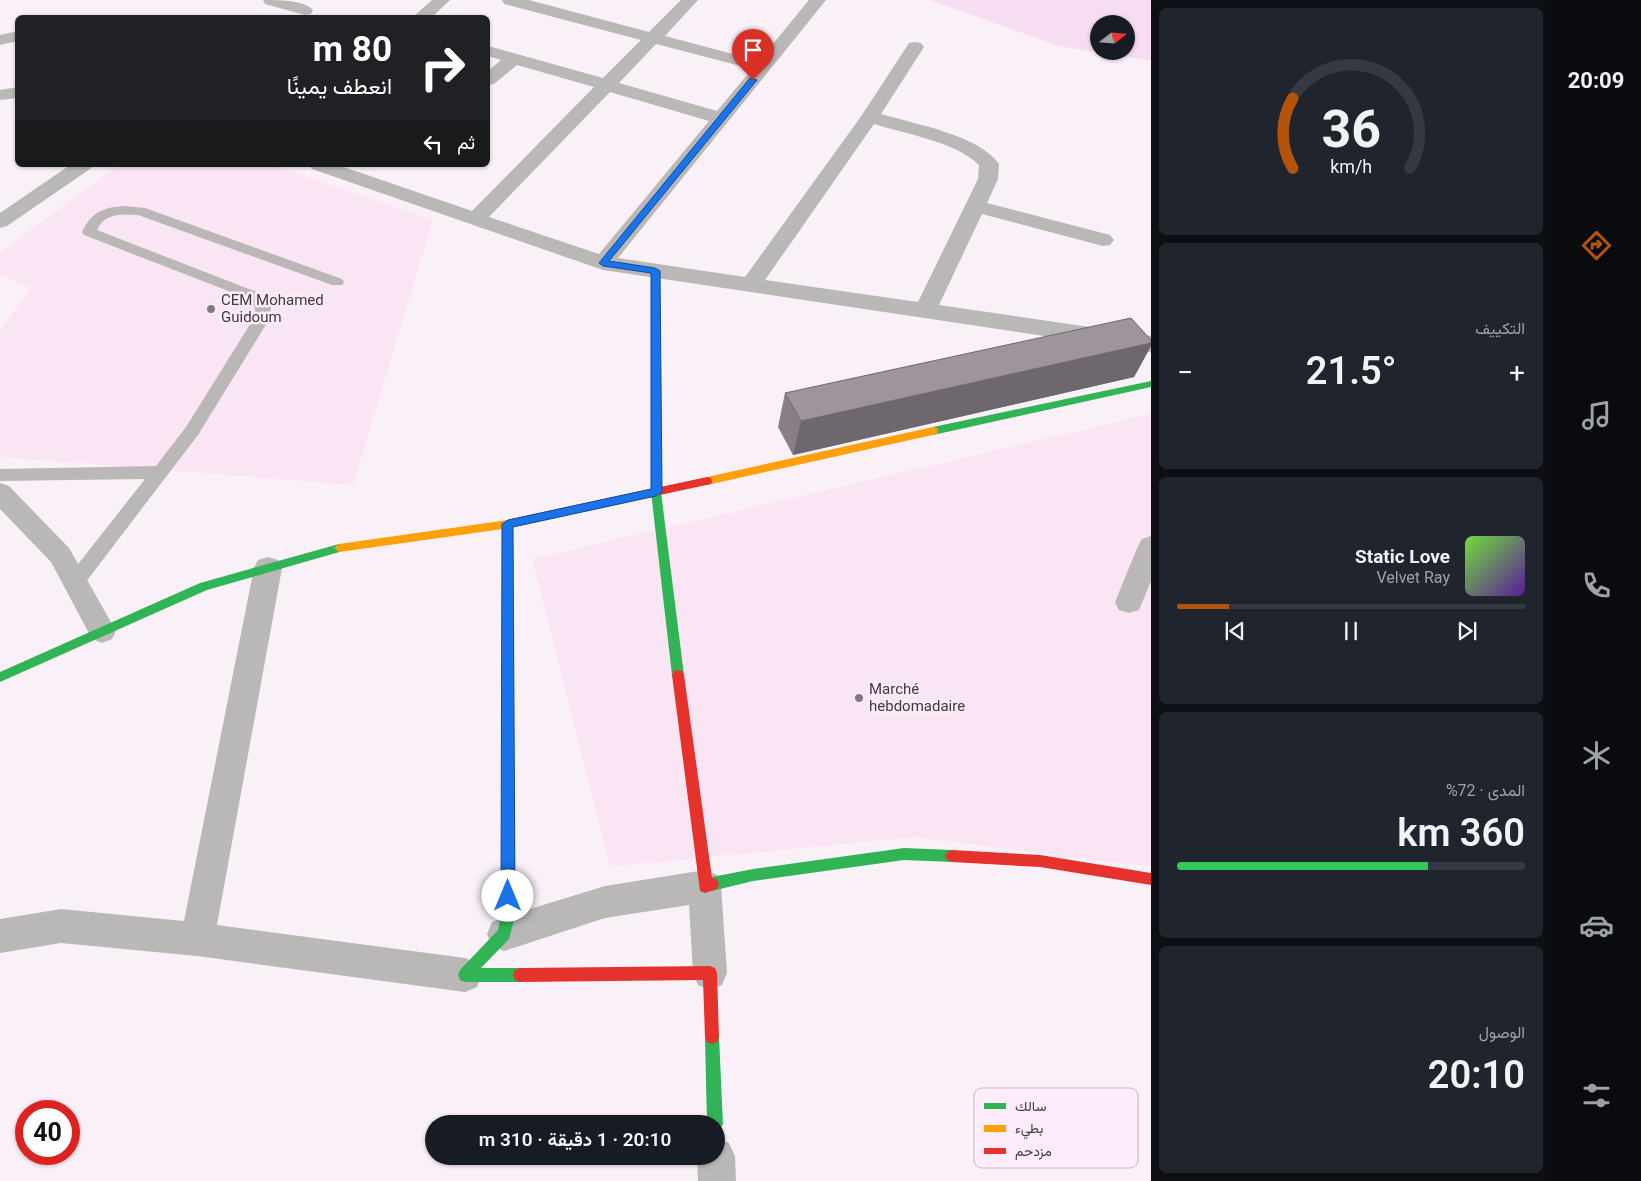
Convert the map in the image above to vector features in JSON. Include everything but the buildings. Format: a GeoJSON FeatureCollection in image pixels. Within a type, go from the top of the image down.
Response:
{"type":"FeatureCollection","features":[{"type":"Feature","properties":{"kind":"street"},"geometry":{"type":"LineString","coordinates":[[271,0],[306,9]]}},
{"type":"Feature","properties":{"kind":"street"},"geometry":{"type":"LineString","coordinates":[[424,15],[442,0]]}},
{"type":"Feature","properties":{"kind":"street"},"geometry":{"type":"LineString","coordinates":[[510,0],[764,67]]}},
{"type":"Feature","properties":{"kind":"street"},"geometry":{"type":"LineString","coordinates":[[559,13],[573,0]]}},
{"type":"Feature","properties":{"kind":"street"},"geometry":{"type":"LineString","coordinates":[[475,219],[690,0]]}},
{"type":"Feature","properties":{"kind":"street"},"geometry":{"type":"LineString","coordinates":[[603,263],[818,0]]}},
{"type":"Feature","properties":{"kind":"street"},"geometry":{"type":"LineString","coordinates":[[0,40],[15,37]]}},
{"type":"Feature","properties":{"kind":"street"},"geometry":{"type":"LineString","coordinates":[[750,285],[870,117],[915,47]]}},
{"type":"Feature","properties":{"kind":"street"},"geometry":{"type":"LineString","coordinates":[[490,52],[721,118]]}},
{"type":"Feature","properties":{"kind":"street"},"geometry":{"type":"LineString","coordinates":[[490,78],[513,59]]}},
{"type":"Feature","properties":{"kind":"street"},"geometry":{"type":"LineString","coordinates":[[0,95],[15,92]]}},
{"type":"Feature","properties":{"kind":"street"},"geometry":{"type":"LineString","coordinates":[[870,117],[954,142],[977,152],[989,164],[988,179],[925,311]]}},
{"type":"Feature","properties":{"kind":"street"},"geometry":{"type":"LineString","coordinates":[[1,221],[80,167]]}},
{"type":"Feature","properties":{"kind":"street"},"geometry":{"type":"LineString","coordinates":[[325,167],[603,263],[1151,344]]}},
{"type":"Feature","properties":{"kind":"street"},"geometry":{"type":"LineString","coordinates":[[366,181],[383,167]]}},
{"type":"Feature","properties":{"kind":"street"},"geometry":{"type":"LineString","coordinates":[[975,206],[1103,240]]}},
{"type":"Feature","properties":{"kind":"street"},"geometry":{"type":"LineString","coordinates":[[655,271],[656,492],[693,793],[705,868],[715,1115]]}},
{"type":"Feature","properties":{"kind":"street"},"geometry":{"type":"LineString","coordinates":[[0,677],[204,586],[342,547],[508,524],[1151,384]]}},
{"type":"Feature","properties":{"kind":"street"},"geometry":{"type":"LineString","coordinates":[[0,493],[60,555],[102,631]]}},
{"type":"Feature","properties":{"kind":"street"},"geometry":{"type":"LineString","coordinates":[[504,934],[508,916],[508,524]]}},
{"type":"Feature","properties":{"kind":"street"},"geometry":{"type":"LineString","coordinates":[[1129,602],[1151,546]]}},
{"type":"Feature","properties":{"kind":"street"},"geometry":{"type":"LineString","coordinates":[[197,939],[268,568]]}},
{"type":"Feature","properties":{"kind":"street"},"geometry":{"type":"LineString","coordinates":[[465,975],[504,934],[605,902],[706,886],[752,875],[904,854],[1040,861],[1151,879]]}},
{"type":"Feature","properties":{"kind":"street"},"geometry":{"type":"LineString","coordinates":[[0,936],[61,926],[197,939],[465,975],[651,975],[710,973]]}},
{"type":"Feature","properties":{"kind":"street"},"geometry":{"type":"LineString","coordinates":[[716,1165],[717,1181]]}},
{"type":"Feature","properties":{"kind":"lane"},"geometry":{"type":"LineString","coordinates":[[75,582],[192,431],[262,318],[264,307],[254,296],[89,232],[92,223],[100,215],[116,209],[140,211],[337,282]]}},
{"type":"Feature","properties":{"kind":"lane"},"geometry":{"type":"LineString","coordinates":[[0,475],[160,472]]}},
{"type":"Feature","properties":{"kind":"shaded area"},"geometry":{"type":"Polygon","coordinates":[[[930,0],[1151,0],[1151,61],[1135,58],[1135,15],[1090,15],[1090,51],[1059,46],[930,0]]]}},
{"type":"Feature","properties":{"kind":"shaded area","name":"CEM Mohamed Guidoum"},"geometry":{"type":"Polygon","coordinates":[[[116,167],[279,167],[433,220],[353,485],[0,457],[0,331],[31,288],[0,275],[0,252],[116,167]]]}},
{"type":"Feature","properties":{"kind":"shaded area","name":"Marché hebdomadaire"},"geometry":{"type":"Polygon","coordinates":[[[1151,414],[1151,867],[914,837],[610,867],[532,559],[1151,414]]]}},
{"type":"Feature","properties":{"kind":"traffic: fast"},"geometry":{"type":"LineString","coordinates":[[655,271],[656,492],[678,675]]}},
{"type":"Feature","properties":{"kind":"traffic: fast"},"geometry":{"type":"LineString","coordinates":[[933,431],[1151,384]]}},
{"type":"Feature","properties":{"kind":"traffic: fast"},"geometry":{"type":"LineString","coordinates":[[0,677],[204,586],[339,548]]}},
{"type":"Feature","properties":{"kind":"traffic: fast"},"geometry":{"type":"LineString","coordinates":[[508,756],[508,916],[504,934],[465,975],[520,975]]}},
{"type":"Feature","properties":{"kind":"traffic: fast"},"geometry":{"type":"LineString","coordinates":[[712,884],[753,875],[904,854],[952,856]]}},
{"type":"Feature","properties":{"kind":"traffic: fast"},"geometry":{"type":"LineString","coordinates":[[712,1037],[715,1115]]}},
{"type":"Feature","properties":{"kind":"traffic: slow"},"geometry":{"type":"LineString","coordinates":[[707,481],[933,431]]}},
{"type":"Feature","properties":{"kind":"traffic: slow"},"geometry":{"type":"LineString","coordinates":[[339,548],[508,524],[553,514]]}},
{"type":"Feature","properties":{"kind":"traffic: slow"},"geometry":{"type":"LineString","coordinates":[[508,524],[508,756]]}},
{"type":"Feature","properties":{"kind":"traffic: jam"},"geometry":{"type":"LineString","coordinates":[[553,514],[707,481]]}},
{"type":"Feature","properties":{"kind":"traffic: jam"},"geometry":{"type":"LineString","coordinates":[[678,675],[705,868],[705,886],[712,884]]}},
{"type":"Feature","properties":{"kind":"traffic: jam"},"geometry":{"type":"LineString","coordinates":[[952,856],[1040,861],[1151,879]]}},
{"type":"Feature","properties":{"kind":"traffic: jam"},"geometry":{"type":"LineString","coordinates":[[520,975],[710,973],[712,1037]]}},
{"type":"Feature","properties":{"kind":"place","name":"CEM Mohamed Guidoum"},"geometry":{"type":"Point","coordinates":[211,309]}},
{"type":"Feature","properties":{"kind":"place","name":"Marché hebdomadaire"},"geometry":{"type":"Point","coordinates":[859,698]}},
{"type":"Feature","properties":{"kind":"route"},"geometry":{"type":"LineString","coordinates":[[508,896],[508,524],[656,492],[655,271],[603,263],[753,80]]}}]}
